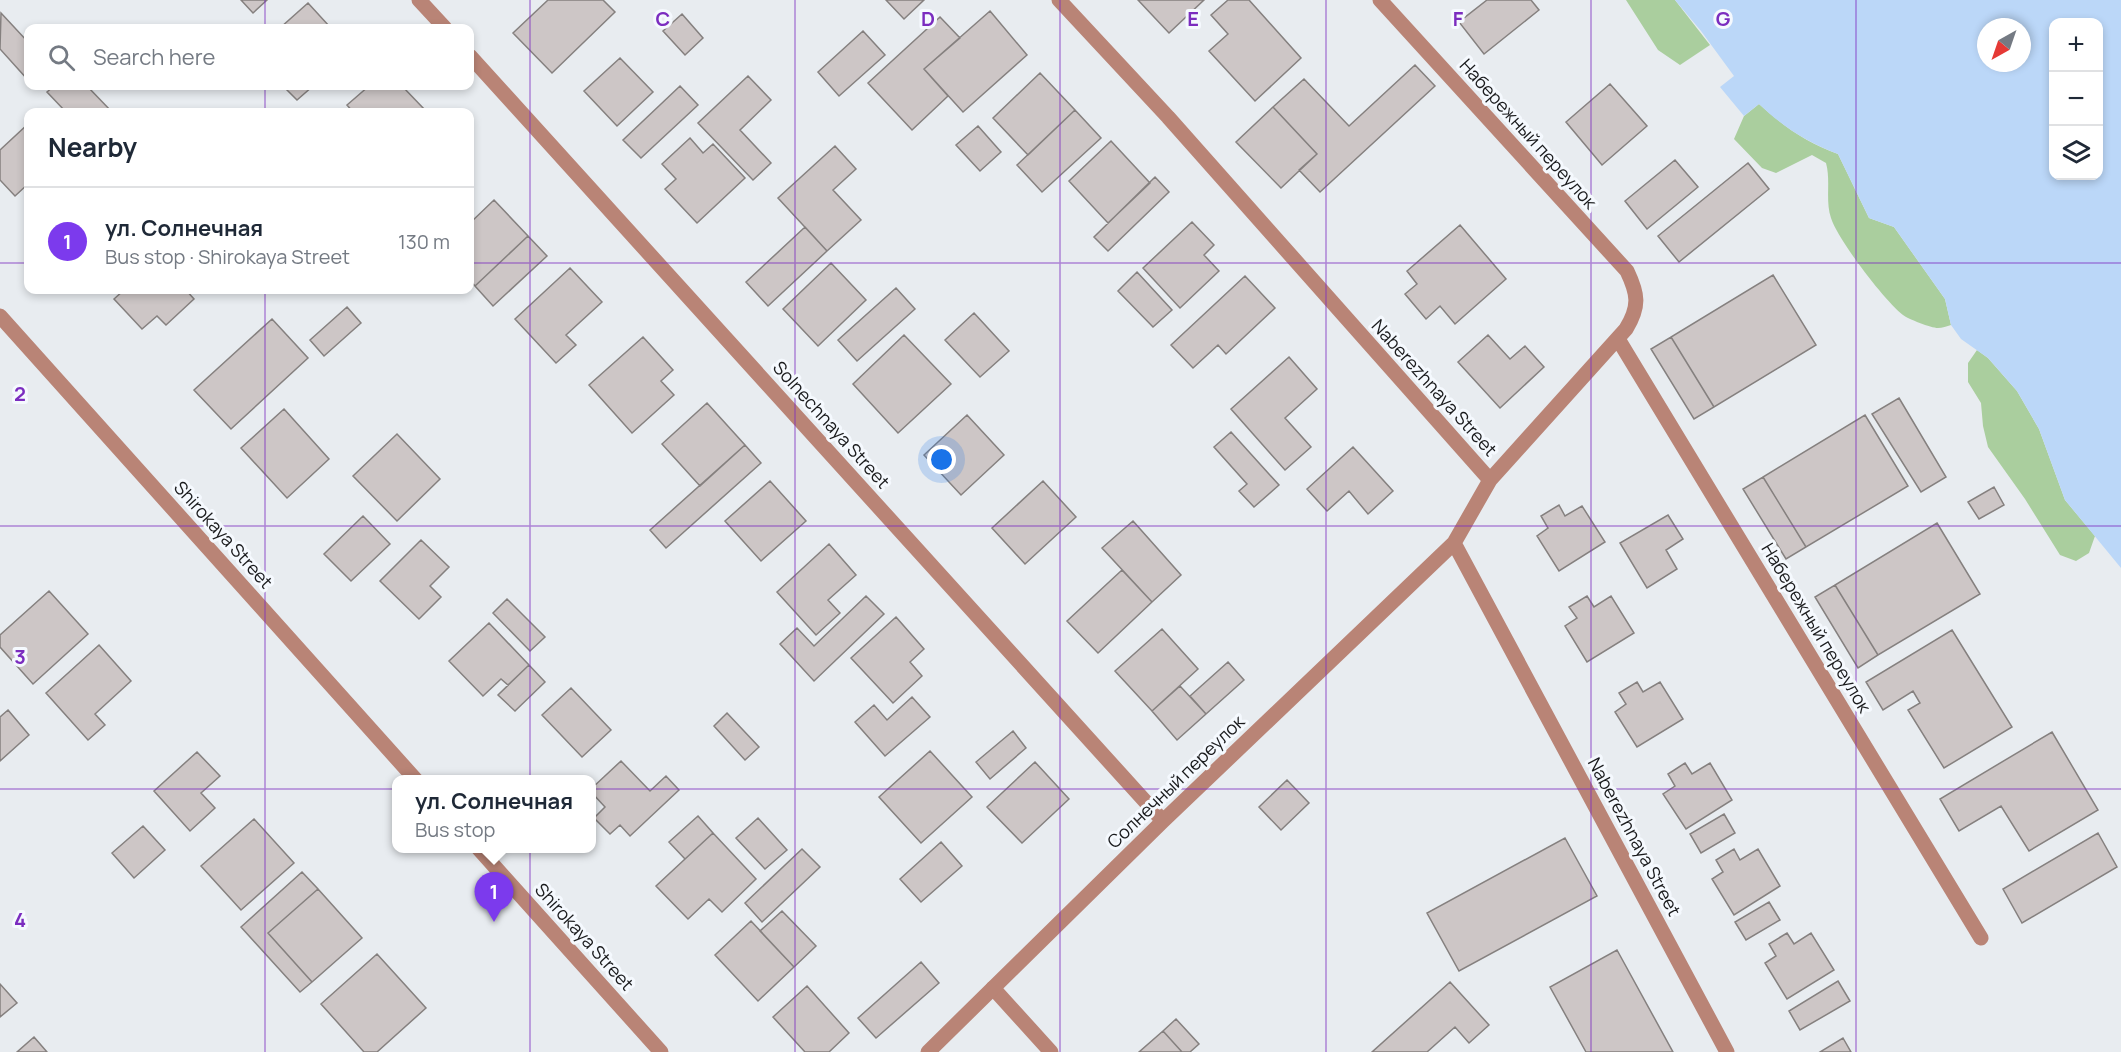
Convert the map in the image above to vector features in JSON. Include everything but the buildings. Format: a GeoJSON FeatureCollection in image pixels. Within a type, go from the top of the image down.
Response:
{"type":"FeatureCollection","features":[{"type":"Feature","properties":{"kind":"street"},"geometry":{"type":"LineString","coordinates":[[419,0],[441,24]]}},
{"type":"Feature","properties":{"kind":"street","name":"Naberezhnaya Street"},"geometry":{"type":"LineString","coordinates":[[1059,0],[1168,117],[1490,480],[1455,543],[1727,1052]]}},
{"type":"Feature","properties":{"kind":"street","name":"Набережный переулок"},"geometry":{"type":"LineString","coordinates":[[1380,0],[1627,270],[1637,299],[1633,317],[1618,339],[1981,938]]}},
{"type":"Feature","properties":{"kind":"street","name":"Solnechnaya Street"},"geometry":{"type":"LineString","coordinates":[[474,60],[1163,821]]}},
{"type":"Feature","properties":{"kind":"street","name":"Shirokaya Street"},"geometry":{"type":"LineString","coordinates":[[0,316],[412,775]]}},
{"type":"Feature","properties":{"kind":"street"},"geometry":{"type":"LineString","coordinates":[[1490,480],[1618,339]]}},
{"type":"Feature","properties":{"kind":"street","name":"Солнечный переулок"},"geometry":{"type":"LineString","coordinates":[[928,1052],[1163,821],[1455,543]]}},
{"type":"Feature","properties":{"kind":"street","name":"Shirokaya Street"},"geometry":{"type":"LineString","coordinates":[[482,853],[661,1052]]}},
{"type":"Feature","properties":{"kind":"street"},"geometry":{"type":"LineString","coordinates":[[993,988],[1051,1052]]}},
{"type":"Feature","properties":{"kind":"green space"},"geometry":{"type":"Polygon","coordinates":[[[1626,0],[1675,0],[1710,45],[1680,65],[1658,50],[1626,0]]]}},
{"type":"Feature","properties":{"kind":"green space"},"geometry":{"type":"Polygon","coordinates":[[[1759,104],[1796,133],[1838,154],[1869,218],[1894,227],[1945,299],[1951,325],[1935,328],[1906,317],[1885,297],[1862,269],[1831,218],[1826,163],[1812,155],[1776,173],[1762,168],[1734,139],[1744,116],[1759,104]]]}},
{"type":"Feature","properties":{"kind":"green space"},"geometry":{"type":"Polygon","coordinates":[[[1977,350],[1988,358],[2017,391],[2039,429],[2065,500],[2095,536],[2089,553],[2076,561],[2060,555],[2025,499],[1988,447],[1981,403],[1968,382],[1968,363],[1977,350]]]}},
{"type":"Feature","properties":{"kind":"water"},"geometry":{"type":"Polygon","coordinates":[[[1675,0],[2121,0],[2121,568],[2065,500],[2039,429],[2017,391],[1988,358],[1961,339],[1951,325],[1945,299],[1894,227],[1869,218],[1838,154],[1796,134],[1759,104],[1744,116],[1720,87],[1734,76],[1675,0]]]}},
{"type":"Feature","properties":{"kind":"place","name":"ул. Солнечная"},"geometry":{"type":"Point","coordinates":[494,922]}}]}
